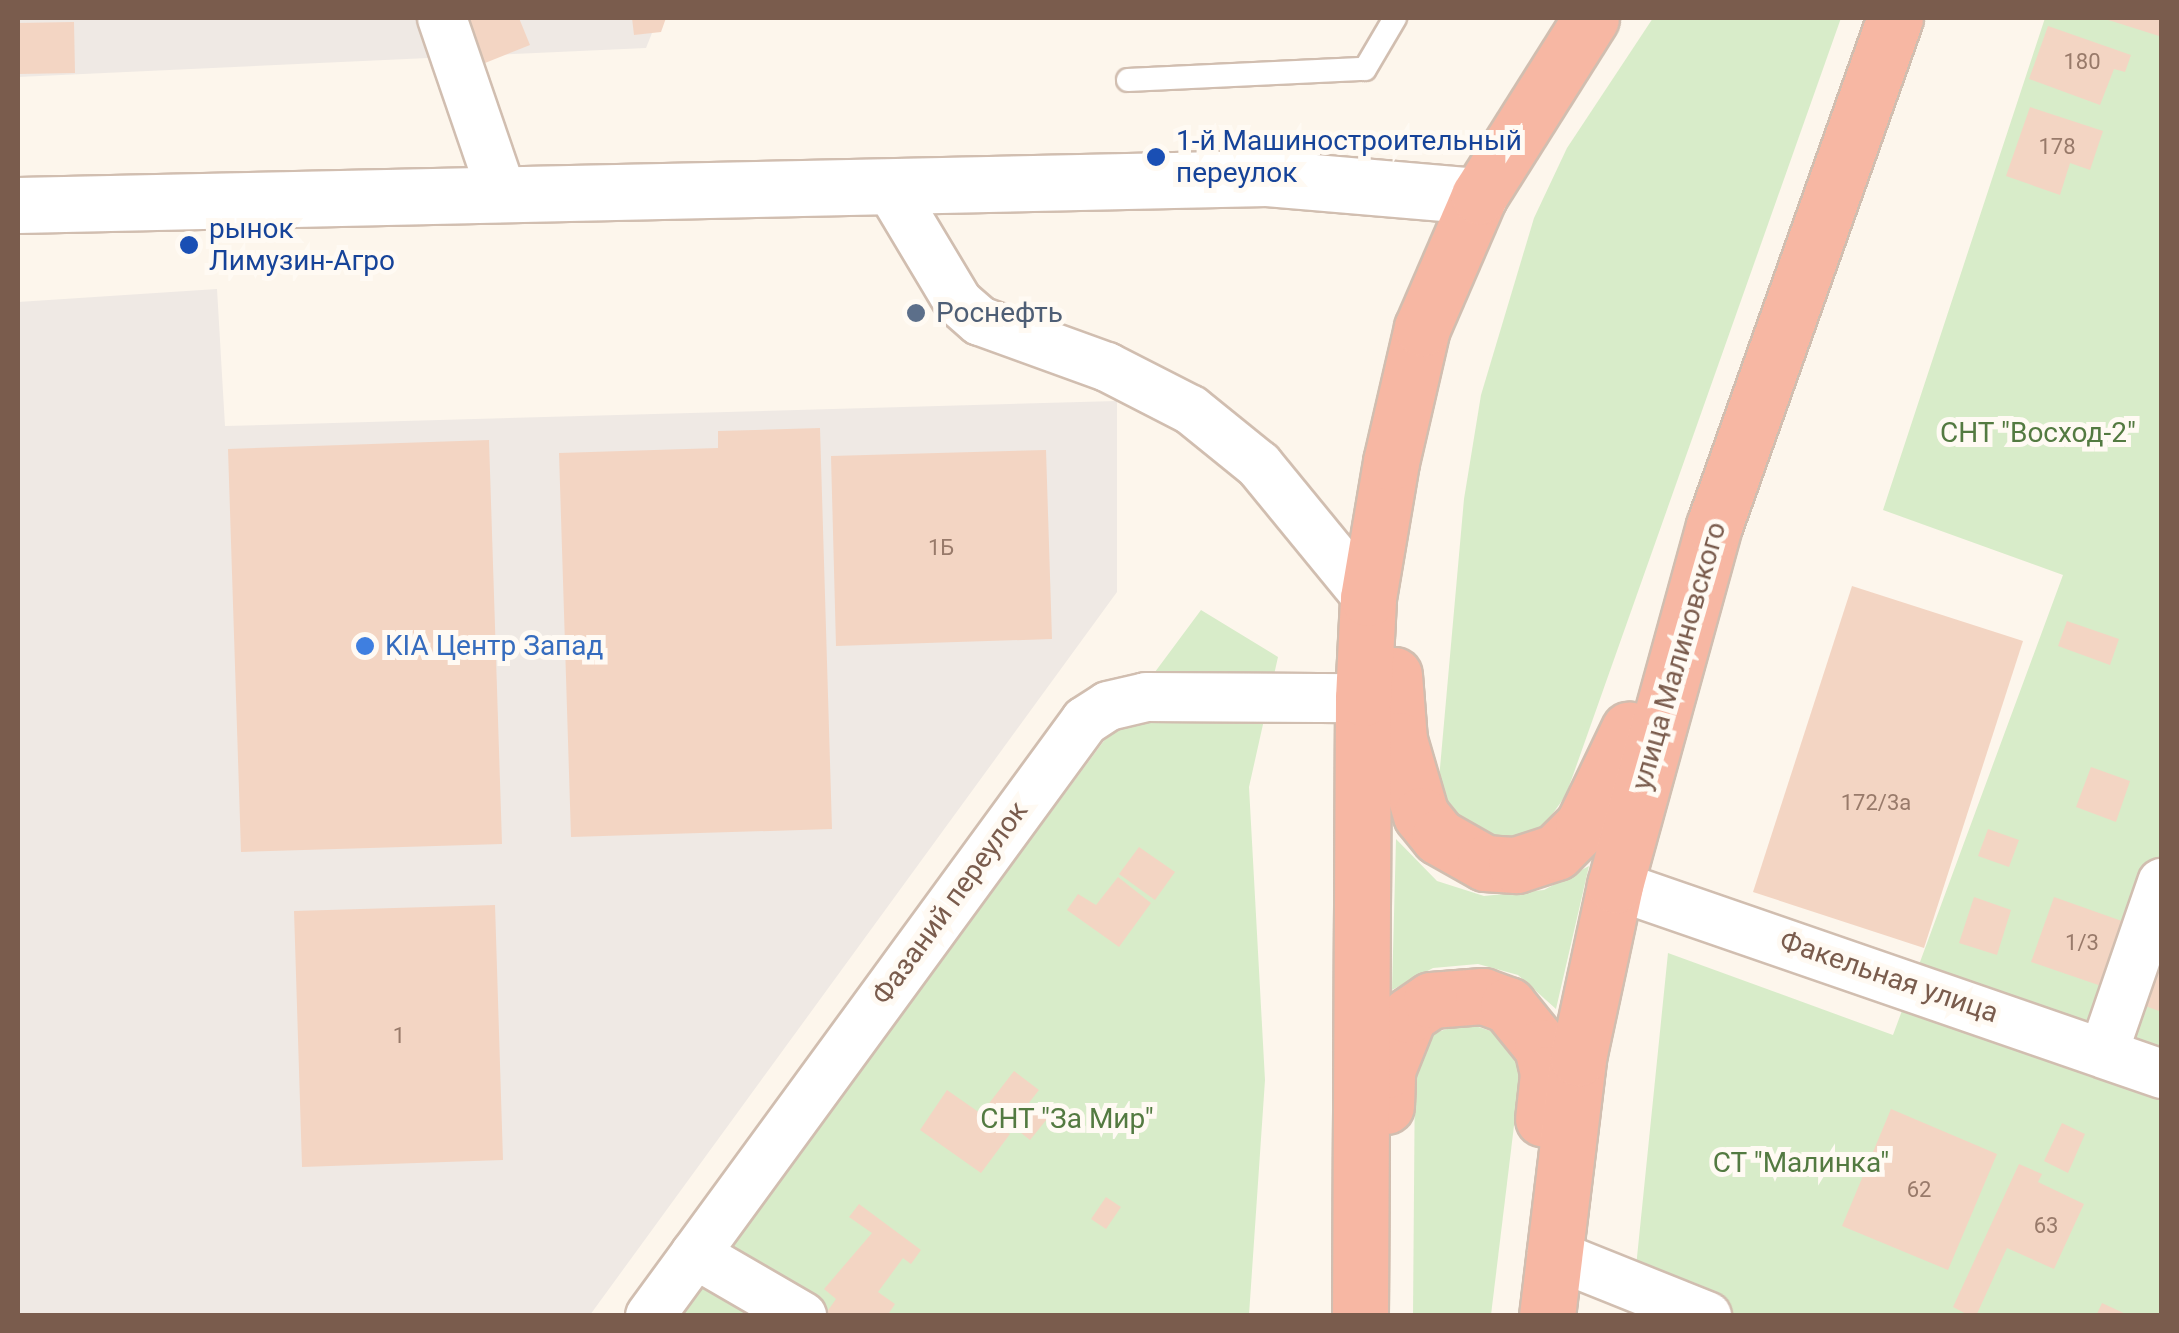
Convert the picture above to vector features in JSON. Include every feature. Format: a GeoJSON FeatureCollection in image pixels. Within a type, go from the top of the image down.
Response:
{"type":"FeatureCollection","features":[{"type":"Feature","properties":{"kind":"highway"},"geometry":{"type":"LineString","coordinates":[[1363,1316],[1363,698],[1368,598],[1422,328],[1479,196],[1591,18]]}},
{"type":"Feature","properties":{"kind":"highway","name":"улица Малиновского"},"geometry":{"type":"LineString","coordinates":[[1547,1316],[1578,1058],[1615,884],[1714,526],[1895,18]]}},
{"type":"Feature","properties":{"kind":"highway"},"geometry":{"type":"LineString","coordinates":[[1382,527],[1399,740],[1410,790],[1420,815],[1450,845],[1485,863],[1516,865],[1556,852],[1583,825],[1607,783],[1714,526]]}},
{"type":"Feature","properties":{"kind":"highway"},"geometry":{"type":"LineString","coordinates":[[1363,1316],[1384,1260],[1386,1070],[1395,1039],[1409,1015],[1431,1000],[1456,996],[1508,1005],[1542,1047],[1548,1074],[1526,1265],[1535,1316]]}},
{"type":"Feature","properties":{"kind":"street"},"geometry":{"type":"LineString","coordinates":[[442,18],[503,196]]}},
{"type":"Feature","properties":{"kind":"street"},"geometry":{"type":"LineString","coordinates":[[18,205],[1267,178],[1479,196]]}},
{"type":"Feature","properties":{"kind":"street"},"geometry":{"type":"LineString","coordinates":[[888,185],[958,302],[980,321],[1107,367],[1191,410],[1272,479],[1368,598]]}},
{"type":"Feature","properties":{"kind":"street","name":"Фазаний переулок"},"geometry":{"type":"LineString","coordinates":[[650,1316],[1085,721],[1108,706],[1146,697],[1363,698]]}},
{"type":"Feature","properties":{"kind":"street"},"geometry":{"type":"LineString","coordinates":[[2104,1051],[2162,883]]}},
{"type":"Feature","properties":{"kind":"street","name":"Факельная улица"},"geometry":{"type":"LineString","coordinates":[[1615,884],[2162,1074]]}},
{"type":"Feature","properties":{"kind":"street"},"geometry":{"type":"LineString","coordinates":[[695,1254],[802,1316]]}},
{"type":"Feature","properties":{"kind":"street"},"geometry":{"type":"LineString","coordinates":[[1552,1254],[1707,1316]]}},
{"type":"Feature","properties":{"kind":"lane"},"geometry":{"type":"LineString","coordinates":[[1128,80],[1365,69],[1395,18]]}},
{"type":"Feature","properties":{"kind":"shaded area"},"geometry":{"type":"Polygon","coordinates":[[[18,18],[658,18],[646,48],[18,77],[18,18]]]}},
{"type":"Feature","properties":{"kind":"shaded area"},"geometry":{"type":"Polygon","coordinates":[[[217,289],[225,426],[1117,401],[1117,592],[590,1315],[18,1316],[18,302],[217,289]]]}},
{"type":"Feature","properties":{"kind":"green space"},"geometry":{"type":"Polygon","coordinates":[[[1653,18],[1841,18],[1566,795],[1544,826],[1506,839],[1466,829],[1442,798],[1439,779],[1464,499],[1481,395],[1534,218],[1567,148],[1653,18]]]}},
{"type":"Feature","properties":{"kind":"green space"},"geometry":{"type":"Polygon","coordinates":[[[2045,18],[2161,18],[2161,1315],[1631,1316],[1668,953],[1893,1035],[2063,575],[1883,510],[2045,18]]]}},
{"type":"Feature","properties":{"kind":"green space","name":"СНТ \"За Мир\""},"geometry":{"type":"Polygon","coordinates":[[[1201,610],[1278,657],[1249,787],[1265,1080],[1249,1315],[677,1316],[1201,610]]]}},
{"type":"Feature","properties":{"kind":"green space"},"geometry":{"type":"Polygon","coordinates":[[[1396,839],[1437,881],[1484,896],[1544,890],[1589,866],[1556,1009],[1518,975],[1478,964],[1433,968],[1392,990],[1396,839]]]}},
{"type":"Feature","properties":{"kind":"green space"},"geometry":{"type":"Polygon","coordinates":[[[1466,1023],[1503,1035],[1521,1068],[1491,1315],[1413,1316],[1415,1064],[1431,1034],[1466,1023]]]}},
{"type":"Feature","properties":{"kind":"building"},"geometry":{"type":"Polygon","coordinates":[[[461,18],[519,18],[530,45],[480,65],[461,18]]]}},
{"type":"Feature","properties":{"kind":"building"},"geometry":{"type":"Polygon","coordinates":[[[632,18],[666,18],[661,32],[634,35],[632,18]]]}},
{"type":"Feature","properties":{"kind":"building"},"geometry":{"type":"Polygon","coordinates":[[[2102,18],[2162,18],[2162,27],[2159,36],[2102,18]]]}},
{"type":"Feature","properties":{"kind":"building"},"geometry":{"type":"Polygon","coordinates":[[[74,22],[75,73],[18,74],[18,23],[74,22]]]}},
{"type":"Feature","properties":{"kind":"building"},"geometry":{"type":"Polygon","coordinates":[[[2048,26],[2131,55],[2125,72],[2114,69],[2100,105],[2029,79],[2048,26]]]}},
{"type":"Feature","properties":{"kind":"building"},"geometry":{"type":"Polygon","coordinates":[[[2030,107],[2103,131],[2090,170],[2070,163],[2060,195],[2006,176],[2030,107]]]}},
{"type":"Feature","properties":{"kind":"building"},"geometry":{"type":"Polygon","coordinates":[[[820,428],[832,829],[571,837],[559,453],[718,448],[718,431],[820,428]]]}},
{"type":"Feature","properties":{"kind":"building","name":"KIA Центр Запад"},"geometry":{"type":"Polygon","coordinates":[[[489,440],[502,844],[241,852],[228,449],[489,440]]]}},
{"type":"Feature","properties":{"kind":"building"},"geometry":{"type":"Polygon","coordinates":[[[1046,450],[1052,639],[836,646],[831,456],[1046,450]]]}},
{"type":"Feature","properties":{"kind":"building"},"geometry":{"type":"Polygon","coordinates":[[[1852,586],[2023,641],[1924,948],[1753,892],[1852,586]]]}},
{"type":"Feature","properties":{"kind":"building"},"geometry":{"type":"Polygon","coordinates":[[[2067,621],[2119,639],[2110,665],[2058,646],[2067,621]]]}},
{"type":"Feature","properties":{"kind":"building"},"geometry":{"type":"Polygon","coordinates":[[[2091,767],[2130,781],[2116,822],[2076,807],[2091,767]]]}},
{"type":"Feature","properties":{"kind":"building"},"geometry":{"type":"Polygon","coordinates":[[[1988,829],[2019,840],[2009,867],[1978,856],[1988,829]]]}},
{"type":"Feature","properties":{"kind":"building"},"geometry":{"type":"Polygon","coordinates":[[[1139,847],[1175,872],[1155,900],[1119,874],[1139,847]]]}},
{"type":"Feature","properties":{"kind":"building"},"geometry":{"type":"Polygon","coordinates":[[[1118,877],[1151,903],[1119,947],[1067,910],[1078,894],[1096,905],[1118,877]]]}},
{"type":"Feature","properties":{"kind":"building"},"geometry":{"type":"Polygon","coordinates":[[[1974,897],[2011,910],[1997,955],[1959,943],[1974,897]]]}},
{"type":"Feature","properties":{"kind":"building"},"geometry":{"type":"Polygon","coordinates":[[[2054,897],[2133,925],[2110,989],[2031,962],[2054,897]]]}},
{"type":"Feature","properties":{"kind":"building"},"geometry":{"type":"Polygon","coordinates":[[[495,905],[503,1160],[302,1167],[294,911],[495,905]]]}},
{"type":"Feature","properties":{"kind":"building"},"geometry":{"type":"Polygon","coordinates":[[[2162,928],[2162,1012],[2134,1002],[2162,928]]]}},
{"type":"Feature","properties":{"kind":"building"},"geometry":{"type":"Polygon","coordinates":[[[1014,1071],[1039,1090],[1028,1104],[1047,1119],[1030,1140],[987,1106],[1014,1071]]]}},
{"type":"Feature","properties":{"kind":"building"},"geometry":{"type":"Polygon","coordinates":[[[947,1090],[1010,1134],[981,1173],[920,1130],[947,1090]]]}},
{"type":"Feature","properties":{"kind":"building"},"geometry":{"type":"Polygon","coordinates":[[[1891,1109],[1997,1154],[1948,1270],[1842,1226],[1891,1109]]]}},
{"type":"Feature","properties":{"kind":"building"},"geometry":{"type":"Polygon","coordinates":[[[2062,1123],[2085,1134],[2068,1173],[2044,1161],[2062,1123]]]}},
{"type":"Feature","properties":{"kind":"building"},"geometry":{"type":"Polygon","coordinates":[[[2019,1164],[2042,1174],[2038,1182],[2084,1204],[2054,1269],[2007,1248],[1976,1316],[1970,1316],[1953,1307],[2019,1164]]]}},
{"type":"Feature","properties":{"kind":"building"},"geometry":{"type":"Polygon","coordinates":[[[1106,1197],[1121,1207],[1106,1229],[1091,1219],[1106,1197]]]}},
{"type":"Feature","properties":{"kind":"building"},"geometry":{"type":"Polygon","coordinates":[[[859,1204],[921,1250],[911,1264],[903,1258],[878,1292],[895,1304],[887,1316],[824,1316],[836,1299],[824,1289],[872,1233],[849,1217],[859,1204]]]}},
{"type":"Feature","properties":{"kind":"building"},"geometry":{"type":"Polygon","coordinates":[[[2102,1303],[2130,1316],[2096,1316],[2102,1303]]]}},
{"type":"Feature","properties":{"kind":"place","name":"1-й Машиностроительный переулок"},"geometry":{"type":"Point","coordinates":[1156,157]}},
{"type":"Feature","properties":{"kind":"place","name":"рынок Лимузин-Агро"},"geometry":{"type":"Point","coordinates":[189,245]}},
{"type":"Feature","properties":{"kind":"place","name":"Роснефть"},"geometry":{"type":"Point","coordinates":[916,313]}},
{"type":"Feature","properties":{"kind":"place","name":"KIA Центр Запад"},"geometry":{"type":"Point","coordinates":[365,646]}},
{"type":"Feature","properties":{"kind":"park label","name":"СНТ \"Восход-2\""},"geometry":{"type":"Point","coordinates":[2038,433]}},
{"type":"Feature","properties":{"kind":"park label","name":"СТ \"Малинка\""},"geometry":{"type":"Point","coordinates":[1801,1163]}}]}
